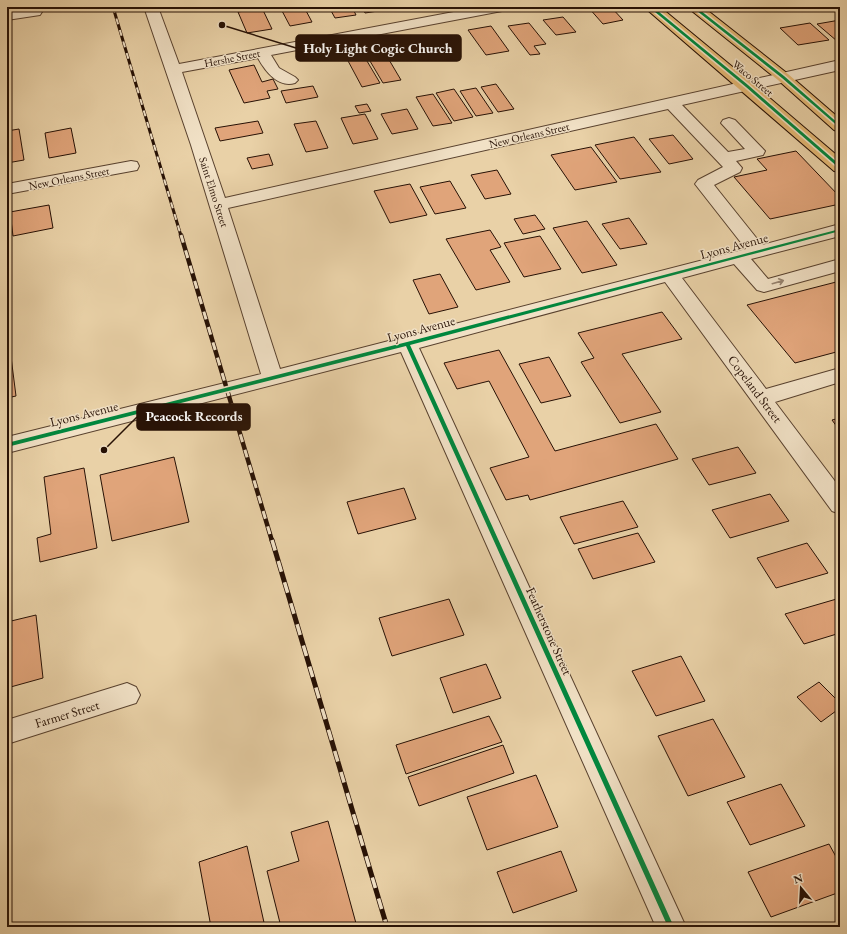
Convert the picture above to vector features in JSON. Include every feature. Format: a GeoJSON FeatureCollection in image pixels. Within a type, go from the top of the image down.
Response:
{"type":"FeatureCollection","features":[{"type":"Feature","properties":{"kind":"main road","name":"Waco Street"},"geometry":{"type":"LineString","coordinates":[[651,7],[747,86],[840,167]]}},
{"type":"Feature","properties":{"kind":"main road","name":"Waco Street"},"geometry":{"type":"LineString","coordinates":[[694,7],[783,77],[840,127]]}},
{"type":"Feature","properties":{"kind":"street","name":"Saint Elmo Street"},"geometry":{"type":"LineString","coordinates":[[151,7],[174,69],[272,378]]}},
{"type":"Feature","properties":{"kind":"street","name":"Hershe Street"},"geometry":{"type":"LineString","coordinates":[[174,69],[502,7]]}},
{"type":"Feature","properties":{"kind":"street"},"geometry":{"type":"LineString","coordinates":[[7,16],[36,9]]}},
{"type":"Feature","properties":{"kind":"street"},"geometry":{"type":"LineString","coordinates":[[262,52],[273,71],[290,80]]}},
{"type":"Feature","properties":{"kind":"street","name":"New Orleans Street"},"geometry":{"type":"LineString","coordinates":[[218,205],[672,104],[840,64]]}},
{"type":"Feature","properties":{"kind":"street"},"geometry":{"type":"LineString","coordinates":[[672,104],[726,158],[734,168],[704,184],[744,232],[757,251]]}},
{"type":"Feature","properties":{"kind":"street"},"geometry":{"type":"LineString","coordinates":[[726,158],[757,151],[729,123]]}},
{"type":"Feature","properties":{"kind":"street","name":"New Orleans Street"},"geometry":{"type":"LineString","coordinates":[[7,189],[131,166]]}},
{"type":"Feature","properties":{"kind":"street","name":"Lyons Avenue"},"geometry":{"type":"LineString","coordinates":[[7,445],[407,344],[840,230]]}},
{"type":"Feature","properties":{"kind":"street"},"geometry":{"type":"LineString","coordinates":[[821,235],[840,253]]}},
{"type":"Feature","properties":{"kind":"street"},"geometry":{"type":"LineString","coordinates":[[738,257],[764,286],[840,265]]}},
{"type":"Feature","properties":{"kind":"street","name":"Copeland Street"},"geometry":{"type":"LineString","coordinates":[[670,275],[840,505]]}},
{"type":"Feature","properties":{"kind":"street","name":"Featherstone Street"},"geometry":{"type":"LineString","coordinates":[[407,344],[671,927]]}},
{"type":"Feature","properties":{"kind":"street"},"geometry":{"type":"LineString","coordinates":[[762,398],[840,375]]}},
{"type":"Feature","properties":{"kind":"street","name":"Farmer Street"},"geometry":{"type":"LineString","coordinates":[[7,732],[128,695]]}},
{"type":"Feature","properties":{"kind":"building"},"geometry":{"type":"Polygon","coordinates":[[[304,7],[312,22],[290,26],[281,9],[304,7]]]}},
{"type":"Feature","properties":{"kind":"building"},"geometry":{"type":"Polygon","coordinates":[[[329,7],[352,7],[356,15],[335,18],[329,7]]]}},
{"type":"Feature","properties":{"kind":"building"},"geometry":{"type":"Polygon","coordinates":[[[362,7],[390,7],[391,9],[365,13],[362,7]]]}},
{"type":"Feature","properties":{"kind":"building"},"geometry":{"type":"Polygon","coordinates":[[[588,7],[611,7],[623,20],[603,24],[588,7]]]}},
{"type":"Feature","properties":{"kind":"building"},"geometry":{"type":"Polygon","coordinates":[[[262,8],[272,29],[247,33],[238,12],[262,8]]]}},
{"type":"Feature","properties":{"kind":"building"},"geometry":{"type":"Polygon","coordinates":[[[563,17],[576,32],[556,35],[543,20],[563,17]]]}},
{"type":"Feature","properties":{"kind":"building"},"geometry":{"type":"Polygon","coordinates":[[[840,20],[840,40],[837,41],[817,24],[840,20]]]}},
{"type":"Feature","properties":{"kind":"building"},"geometry":{"type":"Polygon","coordinates":[[[529,23],[546,44],[534,46],[540,54],[530,55],[508,26],[529,23]]]}},
{"type":"Feature","properties":{"kind":"building"},"geometry":{"type":"Polygon","coordinates":[[[810,23],[829,40],[798,45],[780,28],[810,23]]]}},
{"type":"Feature","properties":{"kind":"building"},"geometry":{"type":"Polygon","coordinates":[[[491,26],[509,51],[486,55],[468,30],[491,26]]]}},
{"type":"Feature","properties":{"kind":"building"},"geometry":{"type":"Polygon","coordinates":[[[385,53],[401,80],[383,83],[367,56],[385,53]]]}},
{"type":"Feature","properties":{"kind":"building"},"geometry":{"type":"Polygon","coordinates":[[[364,56],[380,83],[362,87],[347,59],[364,56]]]}},
{"type":"Feature","properties":{"kind":"building"},"geometry":{"type":"Polygon","coordinates":[[[254,65],[262,82],[273,79],[278,89],[267,91],[270,98],[244,103],[229,70],[254,65]]]}},
{"type":"Feature","properties":{"kind":"building"},"geometry":{"type":"Polygon","coordinates":[[[496,84],[514,109],[498,112],[481,87],[496,84]]]}},
{"type":"Feature","properties":{"kind":"building"},"geometry":{"type":"Polygon","coordinates":[[[313,86],[318,97],[286,103],[281,91],[313,86]]]}},
{"type":"Feature","properties":{"kind":"building"},"geometry":{"type":"Polygon","coordinates":[[[476,88],[493,113],[476,116],[460,91],[476,88]]]}},
{"type":"Feature","properties":{"kind":"building"},"geometry":{"type":"Polygon","coordinates":[[[454,89],[473,117],[454,121],[436,93],[454,89]]]}},
{"type":"Feature","properties":{"kind":"building"},"geometry":{"type":"Polygon","coordinates":[[[433,94],[452,123],[433,126],[416,97],[433,94]]]}},
{"type":"Feature","properties":{"kind":"building"},"geometry":{"type":"Polygon","coordinates":[[[367,104],[371,111],[359,113],[355,106],[367,104]]]}},
{"type":"Feature","properties":{"kind":"building"},"geometry":{"type":"Polygon","coordinates":[[[407,109],[418,129],[392,134],[381,114],[407,109]]]}},
{"type":"Feature","properties":{"kind":"building"},"geometry":{"type":"Polygon","coordinates":[[[365,114],[378,139],[353,144],[341,118],[365,114]]]}},
{"type":"Feature","properties":{"kind":"building"},"geometry":{"type":"Polygon","coordinates":[[[258,121],[263,133],[220,141],[215,128],[258,121]]]}},
{"type":"Feature","properties":{"kind":"building"},"geometry":{"type":"Polygon","coordinates":[[[316,121],[328,148],[306,152],[294,124],[316,121]]]}},
{"type":"Feature","properties":{"kind":"building"},"geometry":{"type":"Polygon","coordinates":[[[71,128],[76,153],[49,158],[45,133],[71,128]]]}},
{"type":"Feature","properties":{"kind":"building"},"geometry":{"type":"Polygon","coordinates":[[[19,129],[24,160],[7,163],[7,131],[19,129]]]}},
{"type":"Feature","properties":{"kind":"building"},"geometry":{"type":"Polygon","coordinates":[[[673,135],[693,159],[669,164],[649,139],[673,135]]]}},
{"type":"Feature","properties":{"kind":"building"},"geometry":{"type":"Polygon","coordinates":[[[634,137],[661,172],[620,179],[595,145],[634,137]]]}},
{"type":"Feature","properties":{"kind":"building"},"geometry":{"type":"Polygon","coordinates":[[[591,147],[617,182],[575,190],[551,155],[591,147]]]}},
{"type":"Feature","properties":{"kind":"building"},"geometry":{"type":"Polygon","coordinates":[[[796,151],[840,197],[840,204],[770,219],[734,177],[767,170],[757,159],[796,151]]]}},
{"type":"Feature","properties":{"kind":"building"},"geometry":{"type":"Polygon","coordinates":[[[269,154],[273,165],[252,169],[247,158],[269,154]]]}},
{"type":"Feature","properties":{"kind":"building"},"geometry":{"type":"Polygon","coordinates":[[[497,170],[511,194],[485,199],[471,175],[497,170]]]}},
{"type":"Feature","properties":{"kind":"building"},"geometry":{"type":"Polygon","coordinates":[[[450,181],[466,208],[435,214],[420,187],[450,181]]]}},
{"type":"Feature","properties":{"kind":"building"},"geometry":{"type":"Polygon","coordinates":[[[410,184],[427,215],[390,223],[374,191],[410,184]]]}},
{"type":"Feature","properties":{"kind":"building"},"geometry":{"type":"Polygon","coordinates":[[[49,205],[53,228],[13,236],[10,212],[49,205]]]}},
{"type":"Feature","properties":{"kind":"building"},"geometry":{"type":"Polygon","coordinates":[[[535,215],[545,229],[523,234],[514,219],[535,215]]]}},
{"type":"Feature","properties":{"kind":"building"},"geometry":{"type":"Polygon","coordinates":[[[629,218],[647,244],[620,249],[602,224],[629,218]]]}},
{"type":"Feature","properties":{"kind":"building"},"geometry":{"type":"Polygon","coordinates":[[[587,221],[617,265],[582,273],[553,228],[587,221]]]}},
{"type":"Feature","properties":{"kind":"building"},"geometry":{"type":"Polygon","coordinates":[[[490,230],[501,247],[490,250],[510,282],[476,290],[446,239],[490,230]]]}},
{"type":"Feature","properties":{"kind":"building"},"geometry":{"type":"Polygon","coordinates":[[[540,236],[561,269],[524,277],[504,243],[540,236]]]}},
{"type":"Feature","properties":{"kind":"building"},"geometry":{"type":"Polygon","coordinates":[[[440,274],[458,307],[429,314],[413,280],[440,274]]]}},
{"type":"Feature","properties":{"kind":"building"},"geometry":{"type":"Polygon","coordinates":[[[840,281],[840,351],[795,363],[747,305],[840,281]]]}},
{"type":"Feature","properties":{"kind":"building"},"geometry":{"type":"Polygon","coordinates":[[[662,312],[682,339],[622,354],[661,412],[620,423],[581,362],[594,358],[578,333],[662,312]]]}},
{"type":"Feature","properties":{"kind":"building"},"geometry":{"type":"Polygon","coordinates":[[[10,349],[16,396],[7,398],[7,350],[10,349]]]}},
{"type":"Feature","properties":{"kind":"building"},"geometry":{"type":"Polygon","coordinates":[[[499,350],[555,451],[656,424],[678,459],[530,500],[528,495],[506,500],[490,468],[529,457],[489,381],[457,389],[444,363],[499,350]]]}},
{"type":"Feature","properties":{"kind":"building"},"geometry":{"type":"Polygon","coordinates":[[[549,357],[571,396],[541,403],[519,364],[549,357]]]}},
{"type":"Feature","properties":{"kind":"building"},"geometry":{"type":"Polygon","coordinates":[[[840,418],[840,431],[832,420],[840,418]]]}},
{"type":"Feature","properties":{"kind":"building"},"geometry":{"type":"Polygon","coordinates":[[[738,447],[756,473],[709,485],[692,459],[738,447]]]}},
{"type":"Feature","properties":{"kind":"building"},"geometry":{"type":"Polygon","coordinates":[[[174,457],[189,522],[112,541],[100,475],[174,457]]]}},
{"type":"Feature","properties":{"kind":"building"},"geometry":{"type":"Polygon","coordinates":[[[84,468],[97,548],[40,562],[37,538],[51,534],[44,477],[84,468]]]}},
{"type":"Feature","properties":{"kind":"building"},"geometry":{"type":"Polygon","coordinates":[[[404,488],[416,519],[358,534],[347,502],[404,488]]]}},
{"type":"Feature","properties":{"kind":"building"},"geometry":{"type":"Polygon","coordinates":[[[770,494],[789,521],[730,538],[712,510],[770,494]]]}},
{"type":"Feature","properties":{"kind":"building"},"geometry":{"type":"Polygon","coordinates":[[[623,501],[638,527],[574,544],[560,517],[623,501]]]}},
{"type":"Feature","properties":{"kind":"building"},"geometry":{"type":"Polygon","coordinates":[[[638,533],[655,562],[593,579],[578,549],[638,533]]]}},
{"type":"Feature","properties":{"kind":"building"},"geometry":{"type":"Polygon","coordinates":[[[807,543],[828,573],[776,588],[757,558],[807,543]]]}},
{"type":"Feature","properties":{"kind":"building"},"geometry":{"type":"Polygon","coordinates":[[[840,598],[840,633],[804,644],[785,614],[840,598]]]}},
{"type":"Feature","properties":{"kind":"building"},"geometry":{"type":"Polygon","coordinates":[[[449,599],[464,635],[392,656],[379,618],[449,599]]]}},
{"type":"Feature","properties":{"kind":"building"},"geometry":{"type":"Polygon","coordinates":[[[36,615],[43,678],[7,688],[7,622],[36,615]]]}},
{"type":"Feature","properties":{"kind":"building"},"geometry":{"type":"Polygon","coordinates":[[[681,656],[705,701],[656,716],[632,671],[681,656]]]}},
{"type":"Feature","properties":{"kind":"building"},"geometry":{"type":"Polygon","coordinates":[[[486,664],[501,698],[453,713],[440,678],[486,664]]]}},
{"type":"Feature","properties":{"kind":"building"},"geometry":{"type":"Polygon","coordinates":[[[819,682],[840,703],[840,708],[821,722],[797,697],[819,682]]]}},
{"type":"Feature","properties":{"kind":"building"},"geometry":{"type":"Polygon","coordinates":[[[489,716],[502,742],[406,774],[396,745],[489,716]]]}},
{"type":"Feature","properties":{"kind":"building"},"geometry":{"type":"Polygon","coordinates":[[[713,719],[745,777],[688,796],[658,736],[713,719]]]}},
{"type":"Feature","properties":{"kind":"building"},"geometry":{"type":"Polygon","coordinates":[[[503,745],[514,773],[419,806],[408,777],[503,745]]]}},
{"type":"Feature","properties":{"kind":"building"},"geometry":{"type":"Polygon","coordinates":[[[536,775],[558,827],[487,850],[467,797],[536,775]]]}},
{"type":"Feature","properties":{"kind":"building"},"geometry":{"type":"Polygon","coordinates":[[[781,784],[805,826],[750,845],[727,802],[781,784]]]}},
{"type":"Feature","properties":{"kind":"building"},"geometry":{"type":"Polygon","coordinates":[[[328,821],[357,927],[281,927],[267,871],[299,861],[291,832],[328,821]]]}},
{"type":"Feature","properties":{"kind":"building"},"geometry":{"type":"Polygon","coordinates":[[[829,844],[840,864],[840,892],[771,917],[748,872],[829,844]]]}},
{"type":"Feature","properties":{"kind":"building"},"geometry":{"type":"Polygon","coordinates":[[[247,846],[265,927],[211,927],[199,862],[247,846]]]}},
{"type":"Feature","properties":{"kind":"building"},"geometry":{"type":"Polygon","coordinates":[[[561,851],[577,891],[513,913],[497,872],[561,851]]]}},
{"type":"Feature","properties":{"kind":"railway"},"geometry":{"type":"LineString","coordinates":[[113,7],[181,236]]}},
{"type":"Feature","properties":{"kind":"railway"},"geometry":{"type":"LineString","coordinates":[[181,235],[272,541]]}},
{"type":"Feature","properties":{"kind":"railway"},"geometry":{"type":"LineString","coordinates":[[272,540],[387,927]]}},
{"type":"Feature","properties":{"kind":"cycle path"},"geometry":{"type":"LineString","coordinates":[[651,7],[747,86],[840,167]]}},
{"type":"Feature","properties":{"kind":"cycle path"},"geometry":{"type":"LineString","coordinates":[[694,7],[783,77],[840,127]]}},
{"type":"Feature","properties":{"kind":"cycle path"},"geometry":{"type":"LineString","coordinates":[[7,445],[407,344],[840,230]]}},
{"type":"Feature","properties":{"kind":"cycle path"},"geometry":{"type":"LineString","coordinates":[[407,344],[671,927]]}},
{"type":"Feature","properties":{"kind":"place","name":"Holy Light Cogic Church"},"geometry":{"type":"Point","coordinates":[222,25]}},
{"type":"Feature","properties":{"kind":"place","name":"Peacock Records"},"geometry":{"type":"Point","coordinates":[104,450]}}]}
